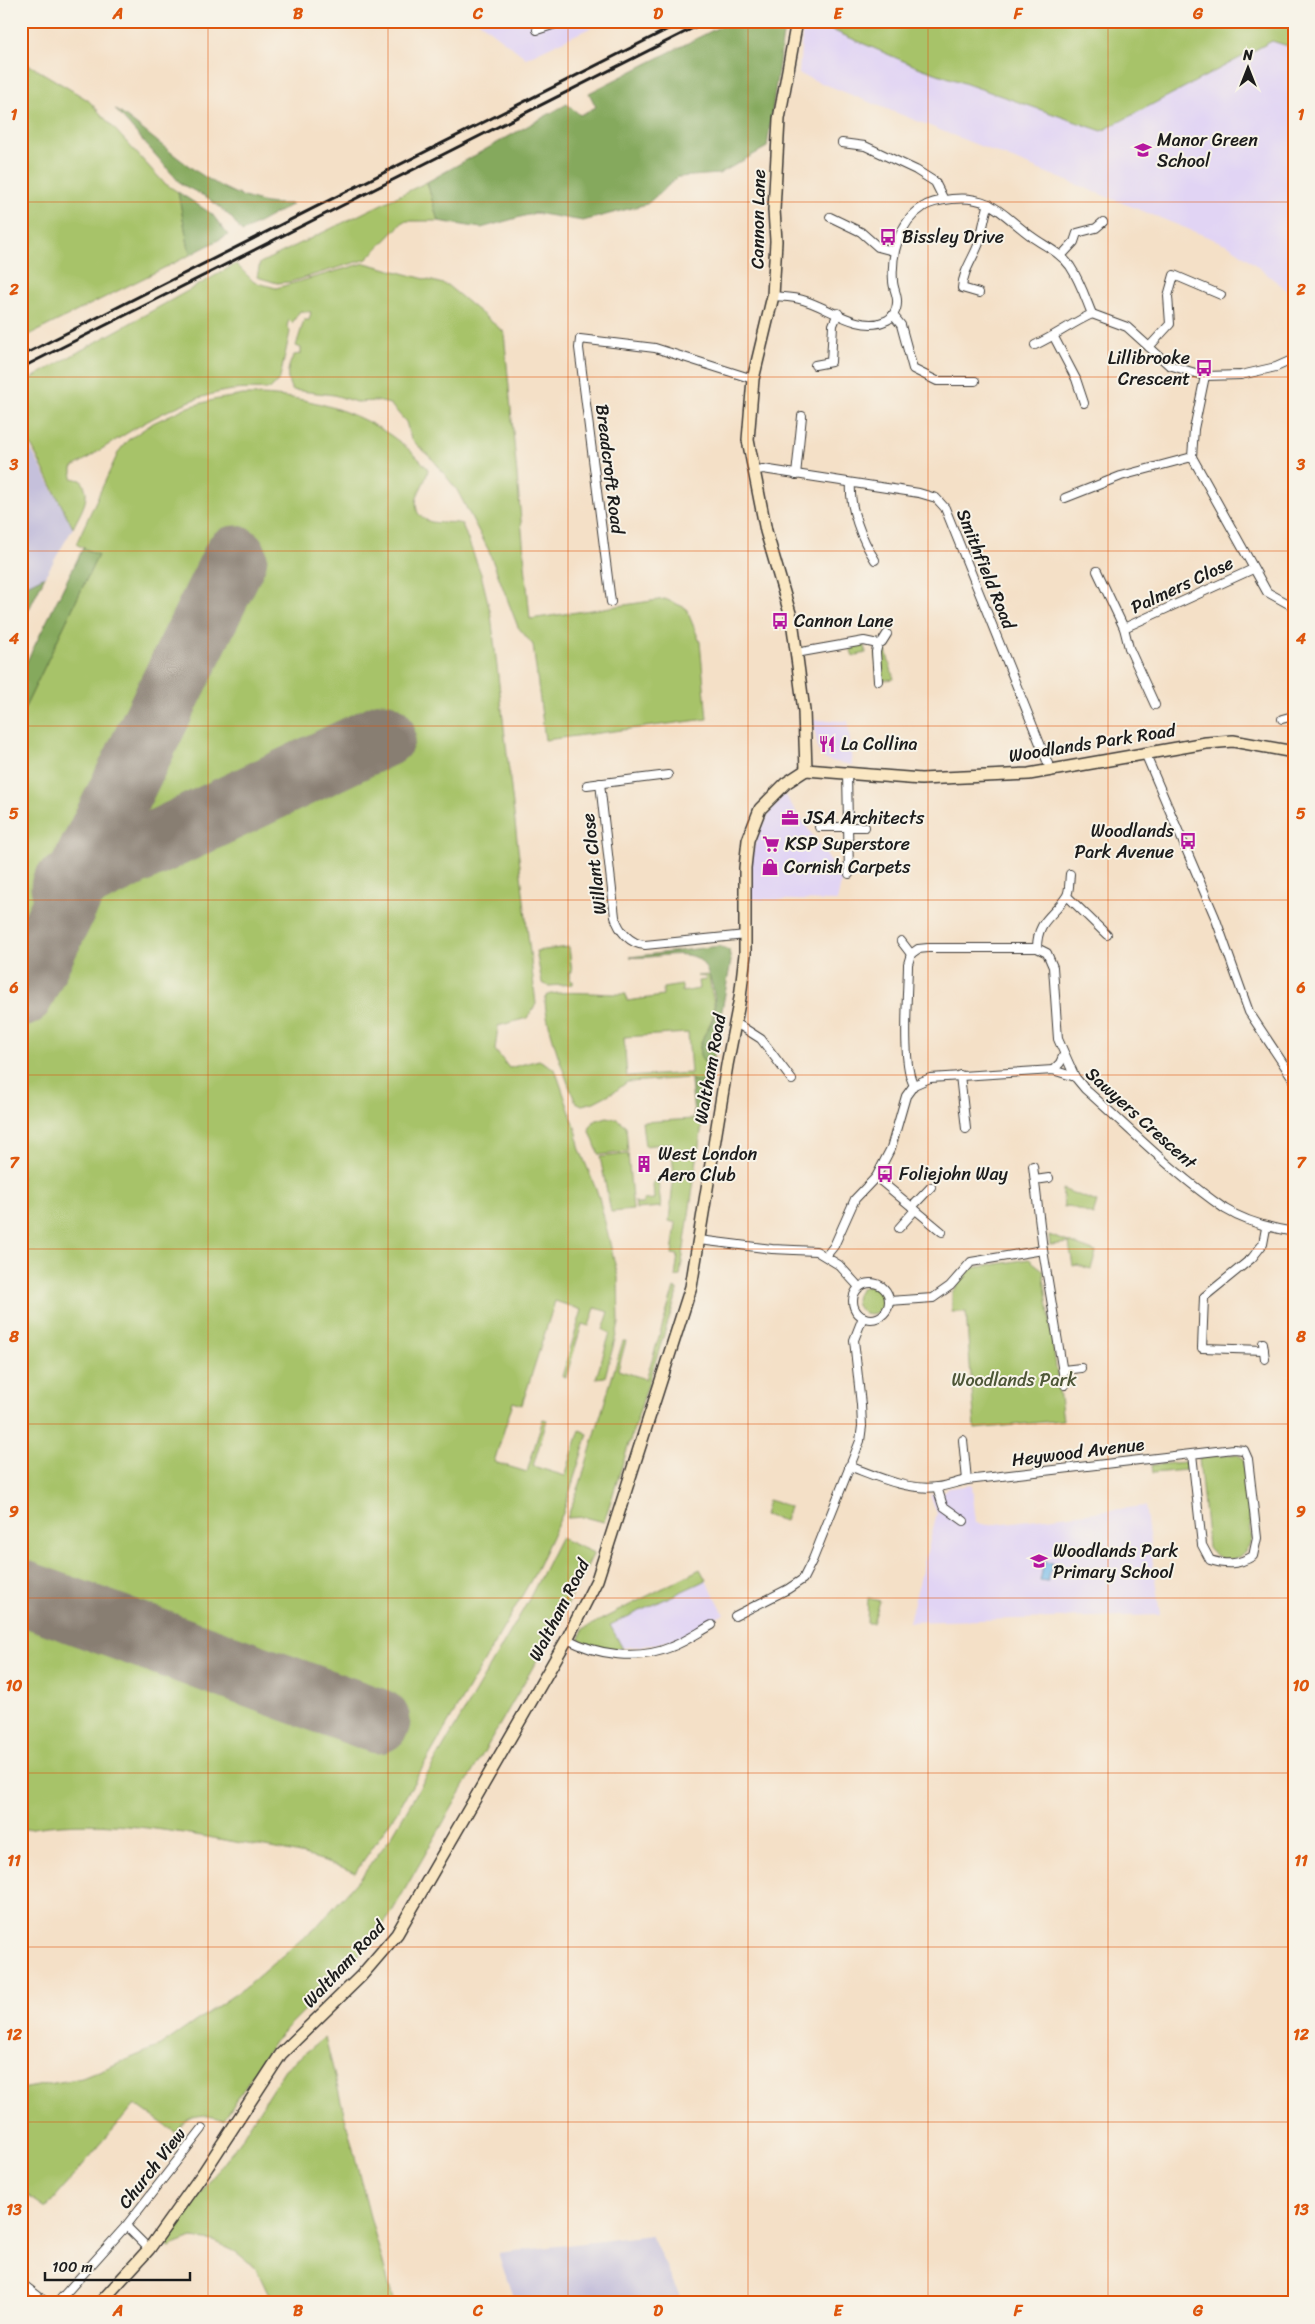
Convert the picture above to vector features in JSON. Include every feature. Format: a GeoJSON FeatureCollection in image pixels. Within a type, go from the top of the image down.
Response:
{"type":"FeatureCollection","features":[{"type":"Feature","properties":{"kind":"street"},"geometry":{"type":"LineString","coordinates":[[537,30],[565,21]]}},
{"type":"Feature","properties":{"kind":"street","name":"Cannon Lane"},"geometry":{"type":"LineString","coordinates":[[797,21],[779,120],[774,210],[776,241],[773,296],[753,379],[748,440],[766,531],[792,620],[804,710],[806,770]]}},
{"type":"Feature","properties":{"kind":"street"},"geometry":{"type":"LineString","coordinates":[[842,143],[865,146],[916,170],[935,182],[944,200]]}},
{"type":"Feature","properties":{"kind":"street"},"geometry":{"type":"LineString","coordinates":[[773,296],[802,299],[838,313],[857,323],[886,321],[893,315],[898,303],[893,281],[893,252],[905,225],[923,207],[944,200],[970,197],[989,204],[1006,214],[1031,237],[1061,256],[1083,289],[1092,314]]}},
{"type":"Feature","properties":{"kind":"street"},"geometry":{"type":"LineString","coordinates":[[979,293],[962,288],[963,276],[979,242],[983,217],[989,204]]}},
{"type":"Feature","properties":{"kind":"street"},"geometry":{"type":"LineString","coordinates":[[830,217],[861,232],[878,247],[893,252]]}},
{"type":"Feature","properties":{"kind":"street"},"geometry":{"type":"LineString","coordinates":[[1061,256],[1074,242],[1076,233],[1096,228],[1103,222]]}},
{"type":"Feature","properties":{"kind":"street"},"geometry":{"type":"LineString","coordinates":[[1149,347],[1170,324],[1168,296],[1174,275],[1221,295]]}},
{"type":"Feature","properties":{"kind":"street"},"geometry":{"type":"LineString","coordinates":[[815,365],[831,362],[833,325],[838,313]]}},
{"type":"Feature","properties":{"kind":"street"},"geometry":{"type":"LineString","coordinates":[[1035,345],[1092,314],[1127,327],[1169,365],[1205,376],[1241,375],[1276,367],[1294,359]]}},
{"type":"Feature","properties":{"kind":"street"},"geometry":{"type":"LineString","coordinates":[[893,315],[901,325],[913,368],[937,381],[975,381]]}},
{"type":"Feature","properties":{"kind":"street"},"geometry":{"type":"LineString","coordinates":[[1054,336],[1076,379],[1084,403]]}},
{"type":"Feature","properties":{"kind":"street","name":"Breadcroft Road"},"geometry":{"type":"LineString","coordinates":[[611,602],[579,348],[580,340],[655,348],[753,379]]}},
{"type":"Feature","properties":{"kind":"street"},"geometry":{"type":"LineString","coordinates":[[1205,376],[1194,429],[1192,457],[1267,592],[1294,607]]}},
{"type":"Feature","properties":{"kind":"street"},"geometry":{"type":"LineString","coordinates":[[796,475],[802,416]]}},
{"type":"Feature","properties":{"kind":"street"},"geometry":{"type":"LineString","coordinates":[[1064,498],[1121,476],[1192,457]]}},
{"type":"Feature","properties":{"kind":"street","name":"Smithfield Road"},"geometry":{"type":"LineString","coordinates":[[753,470],[763,469],[919,493],[936,498],[946,508],[1051,771]]}},
{"type":"Feature","properties":{"kind":"street"},"geometry":{"type":"LineString","coordinates":[[851,483],[850,494],[864,544],[875,560]]}},
{"type":"Feature","properties":{"kind":"street","name":"Palmers Close"},"geometry":{"type":"LineString","coordinates":[[1124,628],[1253,569]]}},
{"type":"Feature","properties":{"kind":"street","name":"Palmers Close"},"geometry":{"type":"LineString","coordinates":[[1097,571],[1124,628],[1128,648],[1155,705]]}},
{"type":"Feature","properties":{"kind":"street"},"geometry":{"type":"LineString","coordinates":[[878,680],[876,652],[878,644],[882,642],[887,634]]}},
{"type":"Feature","properties":{"kind":"street"},"geometry":{"type":"LineString","coordinates":[[796,653],[864,641],[878,644]]}},
{"type":"Feature","properties":{"kind":"street"},"geometry":{"type":"LineString","coordinates":[[1294,657],[1294,723]]}},
{"type":"Feature","properties":{"kind":"street"},"geometry":{"type":"LineString","coordinates":[[1282,719],[1293,716]]}},
{"type":"Feature","properties":{"kind":"street","name":"Woodlands Park Road"},"geometry":{"type":"LineString","coordinates":[[806,770],[922,779],[1051,771],[1206,742],[1233,741],[1294,752]]}},
{"type":"Feature","properties":{"kind":"street"},"geometry":{"type":"LineString","coordinates":[[1145,753],[1215,917],[1249,1012],[1294,1080]]}},
{"type":"Feature","properties":{"kind":"street","name":"Waltham Road"},"geometry":{"type":"LineString","coordinates":[[100,2303],[149,2249],[204,2172],[281,2054],[361,1976],[401,1928],[567,1640],[597,1580],[691,1287],[712,1150],[736,1023],[746,935],[745,868],[748,840],[760,809],[786,783],[806,770]]}},
{"type":"Feature","properties":{"kind":"street"},"geometry":{"type":"LineString","coordinates":[[847,773],[849,874]]}},
{"type":"Feature","properties":{"kind":"street"},"geometry":{"type":"LineString","coordinates":[[587,785],[668,775]]}},
{"type":"Feature","properties":{"kind":"street","name":"Willant Close"},"geometry":{"type":"LineString","coordinates":[[600,783],[615,917],[618,927],[626,936],[636,943],[645,945],[746,935]]}},
{"type":"Feature","properties":{"kind":"street"},"geometry":{"type":"LineString","coordinates":[[819,827],[865,827]]}},
{"type":"Feature","properties":{"kind":"street"},"geometry":{"type":"LineString","coordinates":[[1037,948],[1037,935],[1051,913],[1067,896],[1070,874]]}},
{"type":"Feature","properties":{"kind":"street"},"geometry":{"type":"LineString","coordinates":[[1067,896],[1108,935]]}},
{"type":"Feature","properties":{"kind":"street"},"geometry":{"type":"LineString","coordinates":[[901,940],[911,954]]}},
{"type":"Feature","properties":{"kind":"street"},"geometry":{"type":"LineString","coordinates":[[826,1256],[834,1246],[855,1199],[876,1177],[891,1148],[900,1110],[914,1084],[910,1078],[907,1051],[908,964],[911,954],[918,949],[928,948],[1037,948],[1047,953],[1051,959],[1058,1039],[1075,1077]]}},
{"type":"Feature","properties":{"kind":"street"},"geometry":{"type":"LineString","coordinates":[[736,1023],[761,1039],[792,1080]]}},
{"type":"Feature","properties":{"kind":"street"},"geometry":{"type":"LineString","coordinates":[[1053,1070],[1060,1063],[1064,1054]]}},
{"type":"Feature","properties":{"kind":"street","name":"Sawyers Crescent"},"geometry":{"type":"LineString","coordinates":[[914,1084],[930,1078],[1053,1070],[1075,1077],[1085,1089],[1184,1177],[1226,1210],[1266,1228],[1294,1232]]}},
{"type":"Feature","properties":{"kind":"street"},"geometry":{"type":"LineString","coordinates":[[960,1075],[966,1129]]}},
{"type":"Feature","properties":{"kind":"street"},"geometry":{"type":"LineString","coordinates":[[1033,1166],[1043,1250],[1065,1385]]}},
{"type":"Feature","properties":{"kind":"street"},"geometry":{"type":"LineString","coordinates":[[876,1177],[942,1232]]}},
{"type":"Feature","properties":{"kind":"street"},"geometry":{"type":"LineString","coordinates":[[1035,1180],[1049,1178]]}},
{"type":"Feature","properties":{"kind":"street"},"geometry":{"type":"LineString","coordinates":[[899,1228],[931,1187]]}},
{"type":"Feature","properties":{"kind":"street"},"geometry":{"type":"LineString","coordinates":[[1265,1359],[1264,1346],[1202,1348],[1204,1297],[1252,1258],[1263,1244],[1266,1228]]}},
{"type":"Feature","properties":{"kind":"street"},"geometry":{"type":"LineString","coordinates":[[699,1240],[772,1249],[816,1251],[839,1265],[859,1287]]}},
{"type":"Feature","properties":{"kind":"street"},"geometry":{"type":"LineString","coordinates":[[889,1300],[933,1298],[950,1286],[971,1262],[1043,1250]]}},
{"type":"Feature","properties":{"kind":"street"},"geometry":{"type":"LineString","coordinates":[[870,1283],[881,1286],[888,1295],[888,1307],[880,1316],[868,1319],[862,1317],[854,1309],[853,1297],[859,1287],[870,1283]]}},
{"type":"Feature","properties":{"kind":"street"},"geometry":{"type":"LineString","coordinates":[[734,1616],[788,1589],[802,1579],[813,1559],[860,1441],[862,1426],[854,1340],[862,1317]]}},
{"type":"Feature","properties":{"kind":"street"},"geometry":{"type":"LineString","coordinates":[[1063,1370],[1081,1368]]}},
{"type":"Feature","properties":{"kind":"street"},"geometry":{"type":"LineString","coordinates":[[963,1440],[967,1480]]}},
{"type":"Feature","properties":{"kind":"street","name":"Heywood Avenue"},"geometry":{"type":"LineString","coordinates":[[850,1466],[899,1483],[916,1487],[937,1487],[967,1480],[1234,1449],[1244,1450],[1248,1459],[1257,1538],[1253,1556],[1241,1563],[1223,1564],[1210,1560],[1202,1545],[1192,1454]]}},
{"type":"Feature","properties":{"kind":"street"},"geometry":{"type":"LineString","coordinates":[[937,1487],[943,1506],[964,1520]]}},
{"type":"Feature","properties":{"kind":"street"},"geometry":{"type":"LineString","coordinates":[[567,1640],[583,1648],[607,1654],[640,1654],[670,1648],[712,1625]]}},
{"type":"Feature","properties":{"kind":"street","name":"Church View"},"geometry":{"type":"LineString","coordinates":[[58,2303],[126,2226],[202,2128]]}},
{"type":"Feature","properties":{"kind":"street","name":"Church View"},"geometry":{"type":"LineString","coordinates":[[126,2226],[149,2249]]}},
{"type":"Feature","properties":{"kind":"street"},"geometry":{"type":"LineString","coordinates":[[21,2283],[47,2303]]}},
{"type":"Feature","properties":{"kind":"shaded area"},"geometry":{"type":"Polygon","coordinates":[[[478,21],[605,21],[526,58],[478,21]]]}},
{"type":"Feature","properties":{"kind":"shaded area","name":"Manor Green School"},"geometry":{"type":"Polygon","coordinates":[[[803,21],[811,21],[915,66],[1102,131],[1272,41],[1294,48],[1294,300],[1283,287],[1228,245],[799,74],[803,21]]]}},
{"type":"Feature","properties":{"kind":"shaded area"},"geometry":{"type":"Polygon","coordinates":[[[21,430],[73,528],[45,576],[21,626],[21,430]]]}},
{"type":"Feature","properties":{"kind":"shaded area"},"geometry":{"type":"Polygon","coordinates":[[[813,720],[848,721],[852,765],[826,760],[818,750],[813,720]]]}},
{"type":"Feature","properties":{"kind":"shaded area"},"geometry":{"type":"Polygon","coordinates":[[[784,794],[842,878],[837,901],[747,899],[750,862],[757,836],[771,810],[784,794]]]}},
{"type":"Feature","properties":{"kind":"shaded area","name":"Woodlands Park Primary School"},"geometry":{"type":"Polygon","coordinates":[[[972,1485],[976,1523],[988,1525],[1145,1506],[1160,1615],[909,1622],[937,1513],[930,1495],[943,1493],[949,1488],[972,1485]]]}},
{"type":"Feature","properties":{"kind":"shaded area"},"geometry":{"type":"Polygon","coordinates":[[[700,1569],[724,1614],[676,1639],[652,1645],[609,1649],[579,1639],[583,1629],[700,1569]]]}},
{"type":"Feature","properties":{"kind":"shaded area"},"geometry":{"type":"Polygon","coordinates":[[[651,2235],[683,2303],[515,2303],[498,2253],[651,2235]]]}},
{"type":"Feature","properties":{"kind":"green space"},"geometry":{"type":"Polygon","coordinates":[[[731,21],[785,21],[767,147],[719,174],[678,177],[647,204],[583,221],[535,213],[481,228],[438,221],[427,182],[567,104],[580,115],[596,107],[589,93],[731,21]]]}},
{"type":"Feature","properties":{"kind":"green space"},"geometry":{"type":"Polygon","coordinates":[[[811,21],[1294,21],[1294,48],[1272,41],[1102,131],[915,66],[811,21]]]}},
{"type":"Feature","properties":{"kind":"green space"},"geometry":{"type":"Polygon","coordinates":[[[21,60],[88,100],[164,183],[178,192],[190,255],[21,339],[21,60]]]}},
{"type":"Feature","properties":{"kind":"green space"},"geometry":{"type":"Polygon","coordinates":[[[115,109],[186,164],[224,188],[244,197],[266,203],[293,204],[242,232],[231,217],[208,198],[181,184],[115,109]]]}},
{"type":"Feature","properties":{"kind":"green space"},"geometry":{"type":"Polygon","coordinates":[[[427,182],[438,221],[404,221],[367,259],[290,282],[277,283],[257,277],[260,263],[427,182]]]}},
{"type":"Feature","properties":{"kind":"green space"},"geometry":{"type":"Polygon","coordinates":[[[178,192],[212,214],[228,235],[190,255],[178,192]]]}},
{"type":"Feature","properties":{"kind":"green space"},"geometry":{"type":"Polygon","coordinates":[[[365,263],[447,285],[504,332],[530,619],[665,599],[686,608],[700,642],[707,719],[545,740],[533,645],[518,627],[488,549],[457,490],[435,462],[411,439],[406,422],[390,404],[377,401],[356,402],[334,395],[292,390],[288,381],[288,368],[294,355],[301,354],[301,348],[296,346],[304,320],[309,320],[311,312],[300,311],[292,323],[289,320],[287,326],[290,332],[280,378],[271,389],[227,391],[201,397],[162,413],[72,468],[72,478],[81,480],[86,492],[82,510],[73,528],[21,425],[21,384],[236,264],[254,282],[276,288],[365,263]]]}},
{"type":"Feature","properties":{"kind":"green space"},"geometry":{"type":"Polygon","coordinates":[[[243,395],[294,398],[344,411],[368,422],[390,435],[428,469],[416,501],[418,513],[428,521],[462,524],[481,574],[491,615],[536,1004],[527,1018],[498,1026],[495,1050],[509,1068],[539,1060],[555,1069],[577,1133],[579,1147],[599,1197],[618,1277],[619,1324],[605,1377],[596,1378],[610,1333],[603,1330],[609,1312],[595,1308],[589,1326],[582,1324],[566,1377],[562,1376],[582,1310],[555,1301],[522,1405],[513,1402],[494,1462],[527,1472],[543,1419],[547,1420],[533,1466],[565,1476],[580,1430],[588,1434],[563,1513],[534,1575],[398,1810],[355,1873],[328,1862],[299,1854],[159,1829],[76,1824],[21,1830],[21,716],[98,555],[76,544],[119,451],[128,440],[153,423],[185,408],[213,400],[243,395]]]}},
{"type":"Feature","properties":{"kind":"green space"},"geometry":{"type":"Polygon","coordinates":[[[83,548],[98,555],[21,716],[21,673],[83,548]]]}},
{"type":"Feature","properties":{"kind":"green space"},"geometry":{"type":"Polygon","coordinates":[[[45,576],[21,626],[21,588],[45,576]]]}},
{"type":"Feature","properties":{"kind":"green space"},"geometry":{"type":"Polygon","coordinates":[[[859,643],[865,645],[866,653],[853,656],[849,645],[859,643]]]}},
{"type":"Feature","properties":{"kind":"green space"},"geometry":{"type":"Polygon","coordinates":[[[886,651],[894,679],[878,681],[876,652],[886,651]]]}},
{"type":"Feature","properties":{"kind":"green space"},"geometry":{"type":"Polygon","coordinates":[[[719,946],[729,950],[731,961],[712,1065],[703,1061],[700,1055],[701,1044],[714,1016],[715,1009],[712,983],[705,967],[695,957],[687,955],[630,957],[719,946]]]}},
{"type":"Feature","properties":{"kind":"green space"},"geometry":{"type":"Polygon","coordinates":[[[569,947],[572,972],[569,972],[570,981],[573,981],[573,984],[549,986],[542,983],[536,951],[569,947]]]}},
{"type":"Feature","properties":{"kind":"green space"},"geometry":{"type":"Polygon","coordinates":[[[709,975],[714,1006],[712,1018],[703,1037],[708,1064],[712,1065],[709,1083],[691,1080],[691,1078],[627,1082],[617,1090],[594,1102],[582,1105],[576,1102],[561,1065],[551,1031],[545,1004],[546,996],[560,993],[626,994],[627,1001],[663,996],[663,988],[682,985],[682,992],[699,989],[698,981],[706,980],[706,977],[697,976],[709,975]],[[688,1033],[624,1037],[627,1077],[691,1073],[688,1033]]]}},
{"type":"Feature","properties":{"kind":"green space"},"geometry":{"type":"Polygon","coordinates":[[[691,1080],[709,1083],[704,1111],[694,1116],[691,1080]]]}},
{"type":"Feature","properties":{"kind":"green space"},"geometry":{"type":"Polygon","coordinates":[[[704,1111],[680,1276],[675,1277],[678,1255],[672,1254],[676,1223],[669,1221],[674,1174],[671,1143],[645,1146],[642,1122],[694,1119],[694,1116],[704,1111]]]}},
{"type":"Feature","properties":{"kind":"green space"},"geometry":{"type":"Polygon","coordinates":[[[607,1117],[617,1119],[626,1126],[628,1152],[599,1155],[589,1129],[594,1121],[607,1117]]]}},
{"type":"Feature","properties":{"kind":"green space"},"geometry":{"type":"Polygon","coordinates":[[[628,1154],[633,1210],[611,1212],[600,1157],[628,1154]]]}},
{"type":"Feature","properties":{"kind":"green space"},"geometry":{"type":"Polygon","coordinates":[[[658,1181],[661,1207],[636,1209],[635,1201],[637,1204],[643,1204],[643,1200],[654,1199],[653,1182],[658,1181]]]}},
{"type":"Feature","properties":{"kind":"green space"},"geometry":{"type":"Polygon","coordinates":[[[1062,1189],[1097,1202],[1093,1215],[1069,1206],[1064,1207],[1062,1189]]]}},
{"type":"Feature","properties":{"kind":"green space"},"geometry":{"type":"Polygon","coordinates":[[[1049,1235],[1096,1252],[1091,1269],[1077,1265],[1073,1266],[1069,1243],[1050,1245],[1049,1235]]]}},
{"type":"Feature","properties":{"kind":"green space","name":"Woodlands Park"},"geometry":{"type":"Polygon","coordinates":[[[1029,1259],[1043,1270],[1063,1420],[975,1429],[966,1312],[952,1312],[952,1292],[972,1268],[1029,1259]]]}},
{"type":"Feature","properties":{"kind":"green space"},"geometry":{"type":"Polygon","coordinates":[[[870,1286],[880,1290],[884,1300],[880,1310],[870,1314],[860,1310],[856,1300],[860,1290],[870,1286]]]}},
{"type":"Feature","properties":{"kind":"green space"},"geometry":{"type":"Polygon","coordinates":[[[674,1288],[677,1290],[677,1294],[604,1522],[585,1517],[567,1518],[580,1484],[623,1341],[626,1341],[618,1370],[646,1379],[674,1288]]]}},
{"type":"Feature","properties":{"kind":"green space"},"geometry":{"type":"Polygon","coordinates":[[[1237,1454],[1243,1459],[1252,1539],[1248,1547],[1238,1557],[1226,1559],[1214,1553],[1208,1547],[1199,1458],[1237,1454]]]}},
{"type":"Feature","properties":{"kind":"green space"},"geometry":{"type":"Polygon","coordinates":[[[1185,1462],[1186,1470],[1153,1473],[1152,1465],[1185,1462]]]}},
{"type":"Feature","properties":{"kind":"green space"},"geometry":{"type":"Polygon","coordinates":[[[768,1500],[789,1506],[785,1521],[764,1515],[768,1500]]]}},
{"type":"Feature","properties":{"kind":"green space"},"geometry":{"type":"Polygon","coordinates":[[[560,1538],[594,1553],[556,1627],[389,1917],[355,1960],[274,2041],[224,2120],[208,2116],[197,2116],[186,2121],[176,2133],[135,2104],[46,2208],[21,2191],[21,2089],[82,2078],[160,2046],[247,1986],[318,1925],[361,1877],[391,1837],[527,1603],[560,1538]]]}},
{"type":"Feature","properties":{"kind":"green space"},"geometry":{"type":"Polygon","coordinates":[[[700,1569],[706,1580],[610,1625],[623,1649],[601,1647],[579,1639],[583,1629],[700,1569]]]}},
{"type":"Feature","properties":{"kind":"green space"},"geometry":{"type":"Polygon","coordinates":[[[868,1598],[880,1601],[873,1623],[867,1623],[868,1598]]]}},
{"type":"Feature","properties":{"kind":"green space"},"geometry":{"type":"Polygon","coordinates":[[[325,2037],[369,2213],[394,2303],[272,2302],[256,2268],[236,2252],[213,2241],[192,2238],[169,2247],[165,2241],[241,2139],[285,2069],[325,2037]]]}},
{"type":"Feature","properties":{"kind":"water"},"geometry":{"type":"Polygon","coordinates":[[[1044,1562],[1052,1563],[1048,1582],[1040,1581],[1044,1562]]]}},
{"type":"Feature","properties":{"kind":"runway"},"geometry":{"type":"LineString","coordinates":[[21,995],[235,558]]}},
{"type":"Feature","properties":{"kind":"runway"},"geometry":{"type":"LineString","coordinates":[[63,887],[383,735]]}},
{"type":"Feature","properties":{"kind":"runway"},"geometry":{"type":"LineString","coordinates":[[21,1592],[378,1721]]}},
{"type":"Feature","properties":{"kind":"railway"},"geometry":{"type":"LineString","coordinates":[[21,356],[684,21]]}},
{"type":"Feature","properties":{"kind":"railway"},"geometry":{"type":"LineString","coordinates":[[21,368],[707,21]]}},
{"type":"Feature","properties":{"kind":"place","name":"Manor Green School"},"geometry":{"type":"Point","coordinates":[1143,150]}},
{"type":"Feature","properties":{"kind":"place","name":"Bissley Drive"},"geometry":{"type":"Point","coordinates":[888,237]}},
{"type":"Feature","properties":{"kind":"place","name":"Lillibrooke Crescent"},"geometry":{"type":"Point","coordinates":[1204,368]}},
{"type":"Feature","properties":{"kind":"place","name":"Cannon Lane"},"geometry":{"type":"Point","coordinates":[780,621]}},
{"type":"Feature","properties":{"kind":"place","name":"La Collina"},"geometry":{"type":"Point","coordinates":[827,744]}},
{"type":"Feature","properties":{"kind":"place","name":"JSA Architects"},"geometry":{"type":"Point","coordinates":[790,818]}},
{"type":"Feature","properties":{"kind":"place","name":"Woodlands Park Avenue"},"geometry":{"type":"Point","coordinates":[1188,841]}},
{"type":"Feature","properties":{"kind":"place","name":"KSP Superstore"},"geometry":{"type":"Point","coordinates":[771,844]}},
{"type":"Feature","properties":{"kind":"place","name":"Cornish Carpets"},"geometry":{"type":"Point","coordinates":[770,867]}},
{"type":"Feature","properties":{"kind":"place","name":"West London Aero Club"},"geometry":{"type":"Point","coordinates":[644,1164]}},
{"type":"Feature","properties":{"kind":"place","name":"Foliejohn Way"},"geometry":{"type":"Point","coordinates":[885,1174]}},
{"type":"Feature","properties":{"kind":"place","name":"Woodlands Park Primary School"},"geometry":{"type":"Point","coordinates":[1039,1561]}}]}
